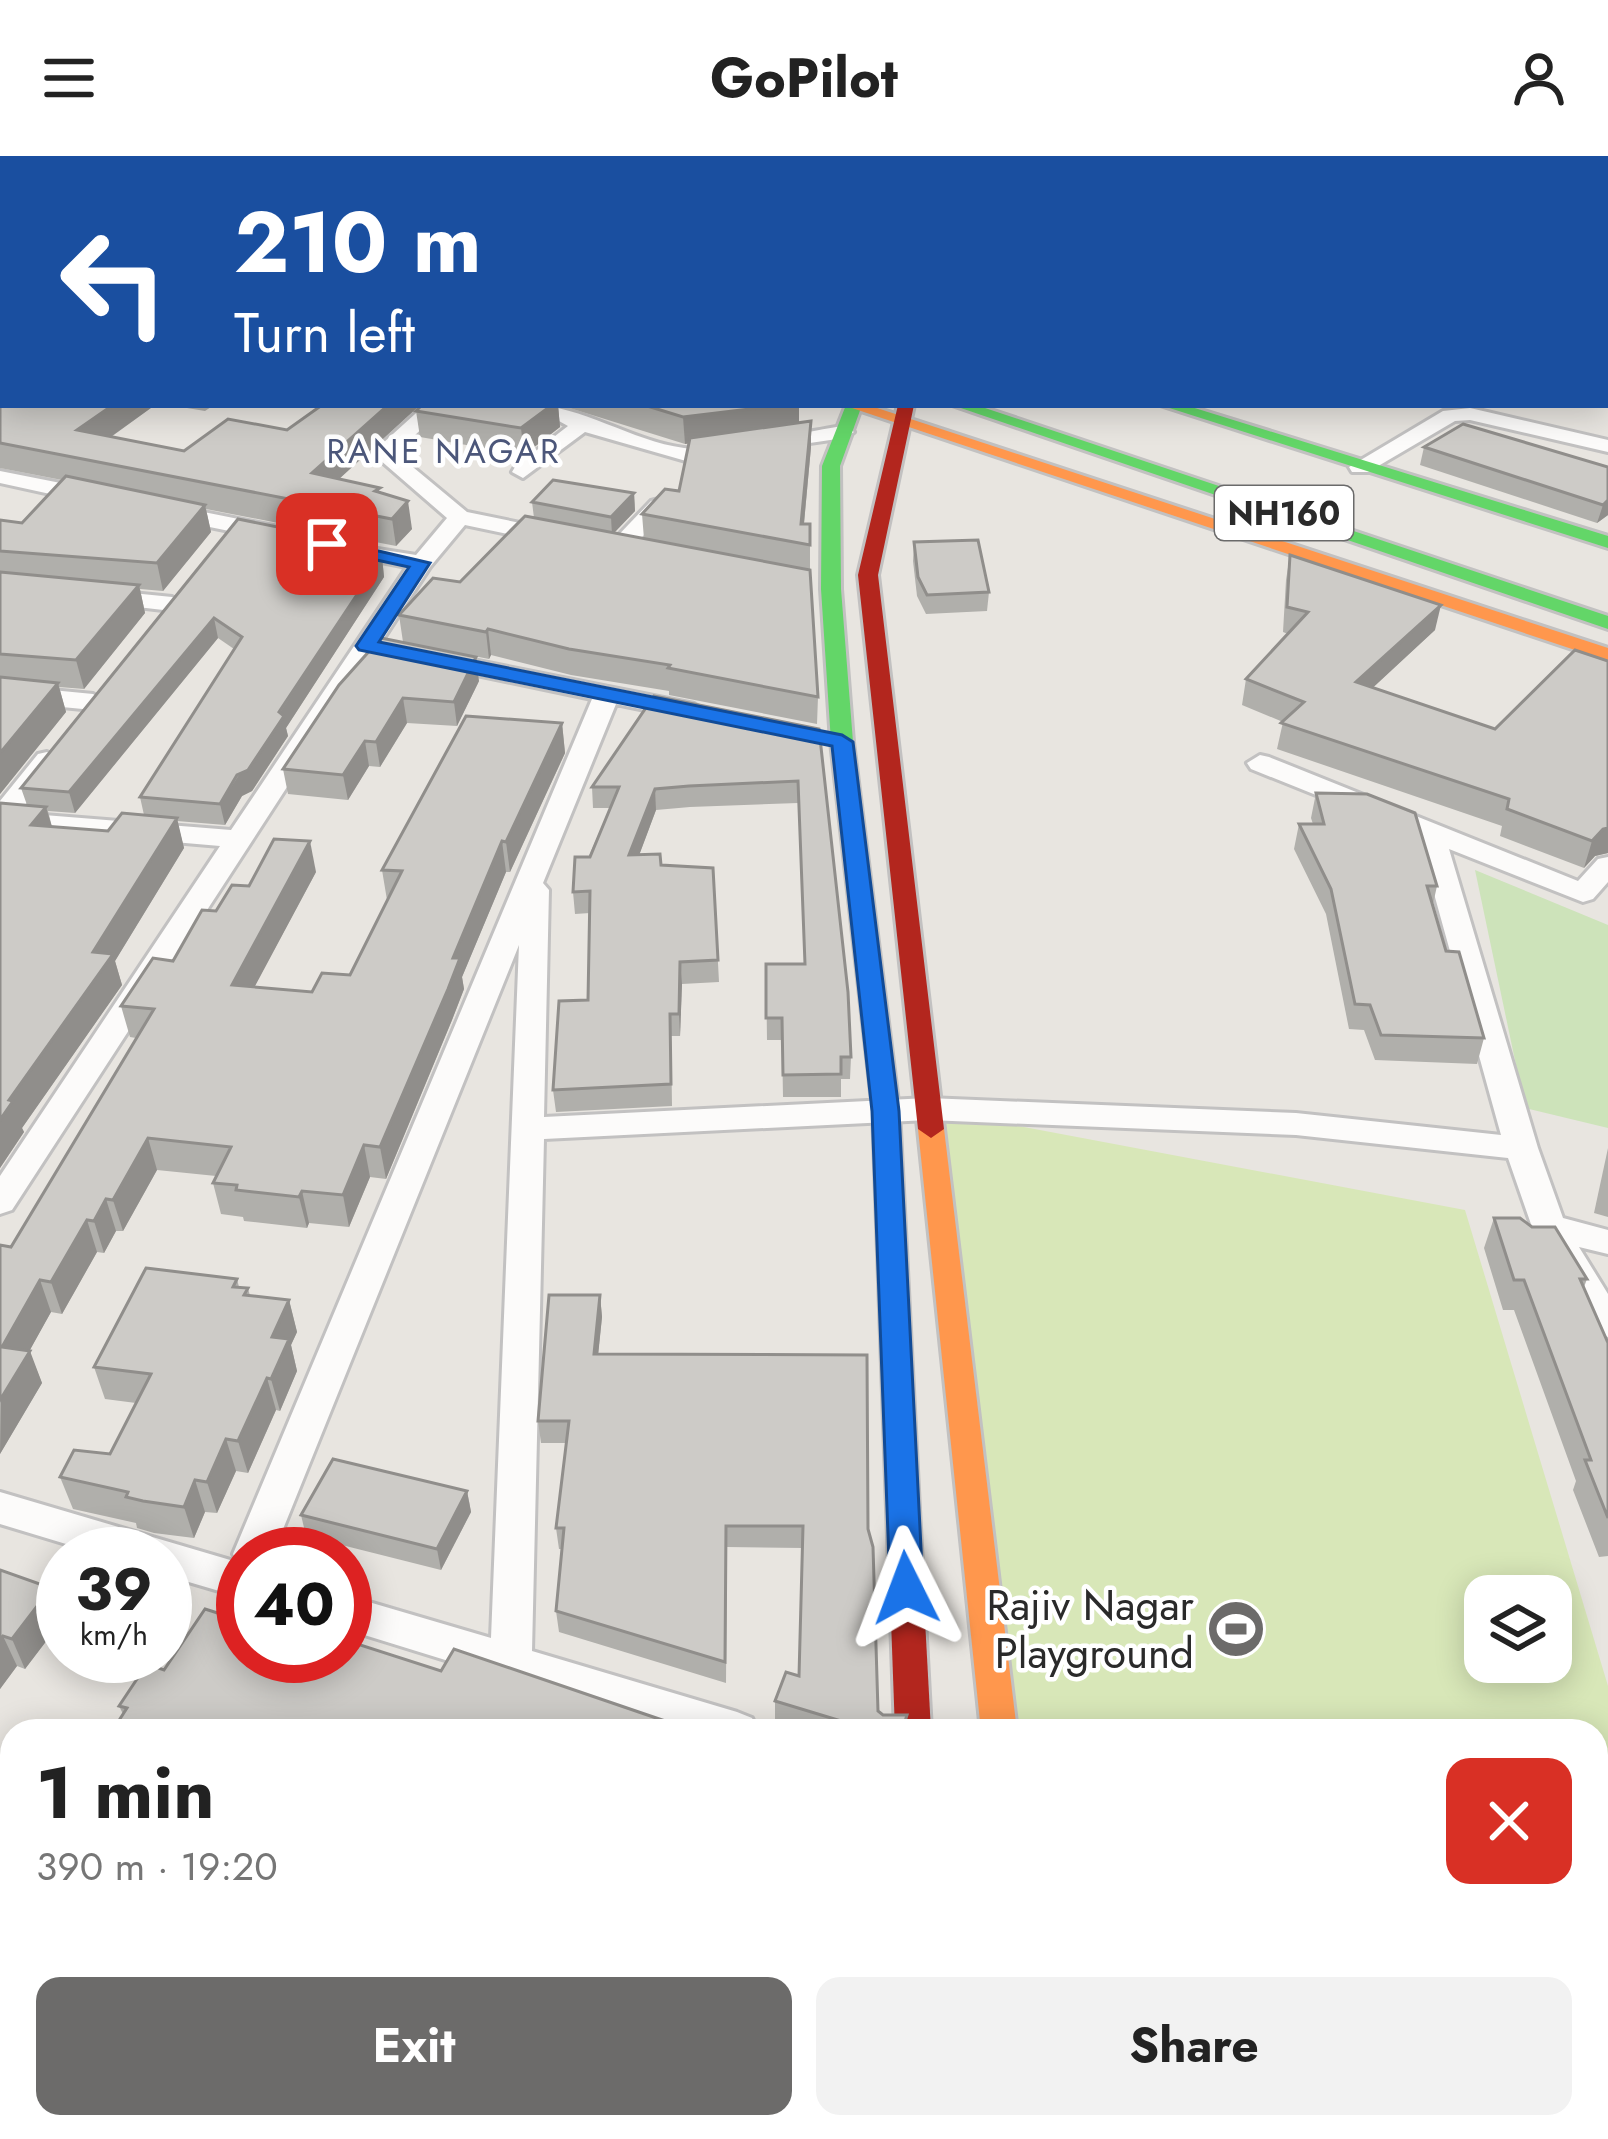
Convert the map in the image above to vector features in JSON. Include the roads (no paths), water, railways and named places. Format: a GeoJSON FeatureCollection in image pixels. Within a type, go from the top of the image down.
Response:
{"type":"FeatureCollection","features":[{"type":"Feature","properties":{"kind":"main road","name":"NH160"},"geometry":{"type":"LineString","coordinates":[[969,408],[1608,623]]}},
{"type":"Feature","properties":{"kind":"main road"},"geometry":{"type":"LineString","coordinates":[[1177,408],[1608,542]]}},
{"type":"Feature","properties":{"kind":"main road"},"geometry":{"type":"LineString","coordinates":[[912,1719],[886,1111],[830,739],[820,587],[831,466],[851,412],[903,413],[1608,655]]}},
{"type":"Feature","properties":{"kind":"main road"},"geometry":{"type":"LineString","coordinates":[[903,413],[868,575],[998,1719]]}},
{"type":"Feature","properties":{"kind":"street"},"geometry":{"type":"LineString","coordinates":[[434,408],[383,453],[460,517],[605,547],[659,506]]}},
{"type":"Feature","properties":{"kind":"street"},"geometry":{"type":"LineString","coordinates":[[546,408],[582,425],[686,455],[851,412]]}},
{"type":"Feature","properties":{"kind":"street"},"geometry":{"type":"LineString","coordinates":[[1360,467],[1450,416],[1470,414],[1608,446]]}},
{"type":"Feature","properties":{"kind":"street"},"geometry":{"type":"LineString","coordinates":[[523,472],[582,425]]}},
{"type":"Feature","properties":{"kind":"street"},"geometry":{"type":"LineString","coordinates":[[0,477],[129,504],[228,533],[421,563]]}},
{"type":"Feature","properties":{"kind":"street"},"geometry":{"type":"LineString","coordinates":[[0,1202],[238,839],[388,650],[421,563],[460,517]]}},
{"type":"Feature","properties":{"kind":"street"},"geometry":{"type":"LineString","coordinates":[[820,587],[870,596]]}},
{"type":"Feature","properties":{"kind":"street"},"geometry":{"type":"LineString","coordinates":[[86,596],[178,596],[146,637]]}},
{"type":"Feature","properties":{"kind":"street"},"geometry":{"type":"LineString","coordinates":[[388,650],[724,718]]}},
{"type":"Feature","properties":{"kind":"street"},"geometry":{"type":"LineString","coordinates":[[0,693],[86,711],[0,820]]}},
{"type":"Feature","properties":{"kind":"street"},"geometry":{"type":"LineString","coordinates":[[264,1527],[607,694]]}},
{"type":"Feature","properties":{"kind":"street"},"geometry":{"type":"LineString","coordinates":[[830,739],[888,751]]}},
{"type":"Feature","properties":{"kind":"street"},"geometry":{"type":"LineString","coordinates":[[1260,763],[1596,898],[1608,865]]}},
{"type":"Feature","properties":{"kind":"street"},"geometry":{"type":"LineString","coordinates":[[0,820],[238,839]]}},
{"type":"Feature","properties":{"kind":"street"},"geometry":{"type":"LineString","coordinates":[[1430,831],[1521,1148],[1549,1228],[1608,1324]]}},
{"type":"Feature","properties":{"kind":"street"},"geometry":{"type":"LineString","coordinates":[[511,1662],[536,865]]}},
{"type":"Feature","properties":{"kind":"street"},"geometry":{"type":"LineString","coordinates":[[528,1129],[928,1108],[1296,1124],[1521,1148]]}},
{"type":"Feature","properties":{"kind":"street"},"geometry":{"type":"LineString","coordinates":[[1549,1228],[1608,1242]]}},
{"type":"Feature","properties":{"kind":"street"},"geometry":{"type":"LineString","coordinates":[[0,1508],[63,1527]]}},
{"type":"Feature","properties":{"kind":"street"},"geometry":{"type":"LineString","coordinates":[[372,1620],[697,1719]]}},
{"type":"Feature","properties":{"kind":"place","name":"Rajiv Nagar Playground"},"geometry":{"type":"Point","coordinates":[1236,1629]}},
{"type":"Feature","properties":{"kind":"district","name":"RANE NAGAR"},"geometry":{"type":"Point","coordinates":[444,451]}}]}
